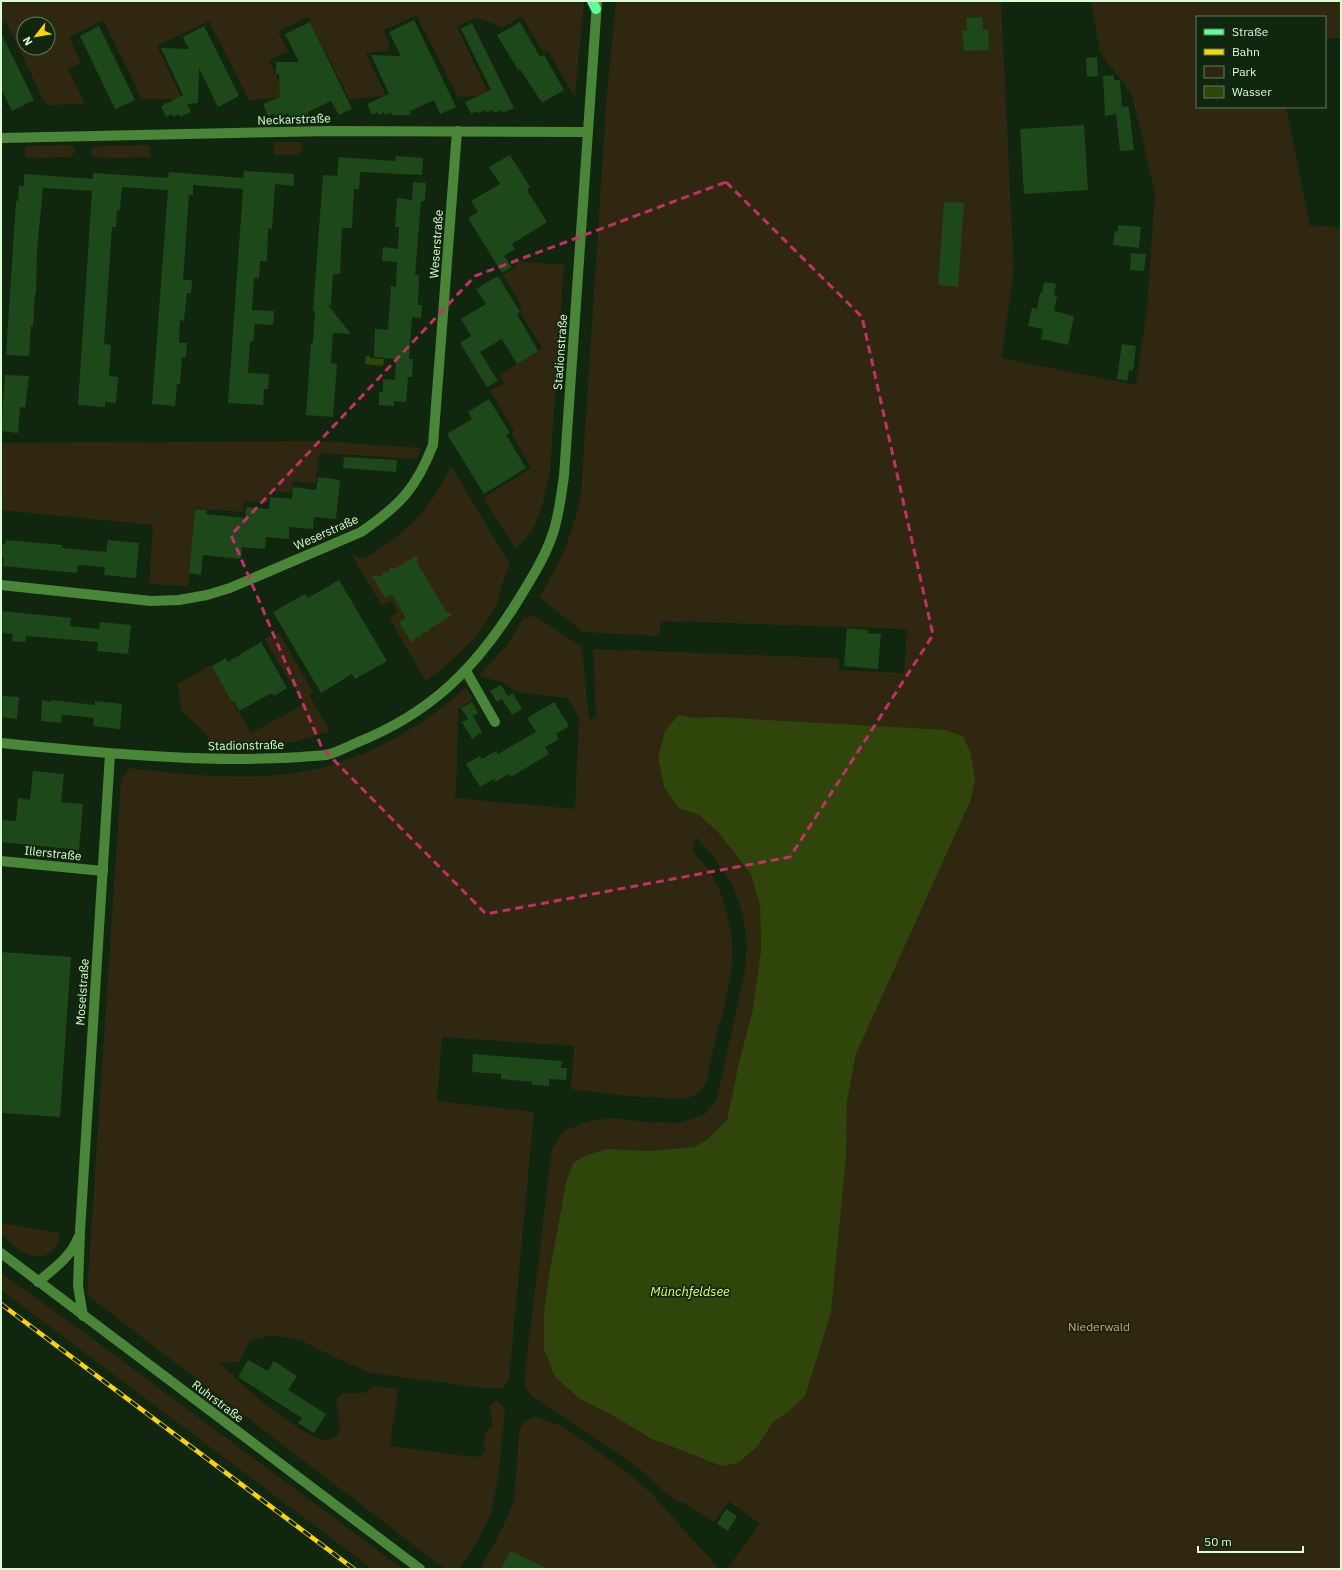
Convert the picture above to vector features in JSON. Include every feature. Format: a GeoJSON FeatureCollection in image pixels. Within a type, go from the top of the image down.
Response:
{"type":"FeatureCollection","features":[{"type":"Feature","properties":{"kind":"street","name":"Stadionstraße"},"geometry":{"type":"LineString","coordinates":[[1,743],[110,754],[214,759],[266,759],[326,755],[370,738],[409,717],[432,701],[466,671],[482,652],[503,624],[528,584],[552,536],[557,520],[564,476],[596,3]]}},
{"type":"Feature","properties":{"kind":"street","name":"Neckarstraße"},"geometry":{"type":"LineString","coordinates":[[1,138],[330,131],[588,132]]}},
{"type":"Feature","properties":{"kind":"street","name":"Weserstraße"},"geometry":{"type":"LineString","coordinates":[[1,585],[151,601],[179,600],[207,595],[230,588],[361,532],[396,504],[416,481],[424,468],[433,446],[457,131]]}},
{"type":"Feature","properties":{"kind":"street"},"geometry":{"type":"LineString","coordinates":[[466,671],[496,722]]}},
{"type":"Feature","properties":{"kind":"street","name":"Moselstraße"},"geometry":{"type":"LineString","coordinates":[[82,1316],[78,1286],[80,1230],[110,754]]}},
{"type":"Feature","properties":{"kind":"street","name":"Illerstraße"},"geometry":{"type":"LineString","coordinates":[[1,861],[103,870]]}},
{"type":"Feature","properties":{"kind":"street","name":"Moselstraße"},"geometry":{"type":"LineString","coordinates":[[38,1282],[64,1259],[74,1247],[80,1230]]}},
{"type":"Feature","properties":{"kind":"street","name":"Ruhrstraße"},"geometry":{"type":"LineString","coordinates":[[1,1254],[420,1569]]}},
{"type":"Feature","properties":{"kind":"highlighted area"},"geometry":{"type":"Polygon","coordinates":[[[726,182],[862,317],[933,635],[790,857],[486,914],[322,748],[231,535],[475,276],[726,182]]]}},
{"type":"Feature","properties":{"kind":"green space"},"geometry":{"type":"Polygon","coordinates":[[[1,1],[584,1],[575,97],[548,51],[544,54],[522,16],[504,27],[475,18],[457,27],[490,96],[458,97],[416,15],[384,30],[389,43],[389,51],[366,53],[386,96],[349,99],[308,17],[278,32],[288,51],[269,60],[286,97],[249,100],[209,21],[157,46],[182,99],[142,99],[103,20],[69,37],[81,63],[68,69],[85,104],[46,105],[22,56],[56,56],[56,16],[16,16],[16,43],[6,22],[1,24],[1,1]]]}},
{"type":"Feature","properties":{"kind":"green space","name":"Niederwald"},"geometry":{"type":"Polygon","coordinates":[[[616,1],[1001,1],[1014,272],[1001,358],[1136,385],[1147,307],[1155,193],[1132,95],[1100,52],[1091,1],[1341,1],[1341,38],[1326,39],[1326,16],[1196,16],[1196,108],[1286,108],[1310,226],[1341,227],[1341,1569],[727,1569],[760,1524],[729,1501],[714,1522],[684,1503],[675,1501],[635,1465],[532,1396],[525,1387],[525,1373],[552,1148],[564,1131],[589,1121],[614,1118],[647,1122],[678,1123],[704,1115],[716,1100],[745,970],[747,945],[743,915],[733,886],[715,859],[696,837],[693,851],[709,870],[719,890],[724,905],[730,927],[732,961],[727,994],[708,1076],[702,1088],[693,1096],[685,1099],[626,1096],[571,1089],[574,1046],[442,1037],[437,1101],[534,1112],[509,1379],[503,1388],[483,1388],[371,1373],[302,1341],[272,1335],[250,1341],[239,1362],[219,1362],[255,1396],[283,1418],[312,1435],[326,1441],[337,1436],[340,1428],[336,1402],[342,1393],[364,1393],[375,1386],[398,1389],[390,1446],[473,1457],[481,1456],[485,1451],[485,1434],[492,1427],[490,1406],[495,1401],[501,1404],[505,1411],[499,1472],[491,1515],[476,1543],[459,1569],[445,1569],[87,1295],[121,779],[130,768],[185,774],[259,776],[304,772],[329,766],[379,747],[402,734],[425,720],[466,687],[473,699],[458,709],[455,798],[575,809],[579,718],[567,698],[516,692],[502,682],[479,676],[507,645],[523,618],[531,616],[538,618],[582,647],[589,719],[596,718],[593,649],[839,658],[839,670],[904,673],[907,629],[661,621],[659,636],[583,632],[539,597],[560,560],[570,535],[581,493],[607,92],[616,1]],[[678,715],[665,731],[658,757],[664,787],[679,808],[699,815],[717,831],[751,874],[760,906],[761,950],[752,1013],[740,1058],[727,1120],[708,1139],[694,1147],[648,1151],[605,1149],[573,1163],[566,1182],[555,1239],[580,1399],[612,1415],[650,1438],[721,1466],[758,1446],[773,1422],[788,1412],[805,1395],[831,1313],[846,1158],[847,1102],[856,1054],[970,802],[715,717],[696,718],[678,715]]]}},
{"type":"Feature","properties":{"kind":"green space"},"geometry":{"type":"Polygon","coordinates":[[[273,142],[300,142],[303,146],[303,150],[298,155],[274,155],[273,142]]]}},
{"type":"Feature","properties":{"kind":"green space"},"geometry":{"type":"Polygon","coordinates":[[[150,145],[150,157],[97,158],[93,157],[91,152],[93,148],[97,146],[150,145]]]}},
{"type":"Feature","properties":{"kind":"green space"},"geometry":{"type":"Polygon","coordinates":[[[25,146],[73,146],[75,151],[71,157],[25,158],[25,146]]]}},
{"type":"Feature","properties":{"kind":"green space"},"geometry":{"type":"Polygon","coordinates":[[[516,261],[564,265],[550,470],[543,503],[534,527],[516,549],[483,498],[531,468],[511,433],[514,431],[490,391],[504,383],[499,375],[542,348],[519,310],[522,307],[503,275],[516,267],[516,261]]]}},
{"type":"Feature","properties":{"kind":"green space"},"geometry":{"type":"Polygon","coordinates":[[[317,441],[421,448],[417,459],[319,453],[316,483],[293,481],[292,492],[269,491],[268,503],[244,501],[243,512],[195,508],[188,586],[149,584],[153,525],[1,510],[1,443],[317,441]]]}},
{"type":"Feature","properties":{"kind":"green space"},"geometry":{"type":"Polygon","coordinates":[[[451,466],[510,565],[501,587],[497,606],[474,638],[441,670],[426,681],[389,618],[398,612],[391,601],[382,606],[351,554],[363,559],[404,531],[435,495],[451,466]]]}},
{"type":"Feature","properties":{"kind":"green space"},"geometry":{"type":"Polygon","coordinates":[[[279,633],[313,692],[309,695],[330,731],[295,742],[214,747],[202,730],[182,712],[178,684],[211,665],[251,733],[304,704],[264,639],[279,633]]]}},
{"type":"Feature","properties":{"kind":"green space"},"geometry":{"type":"Polygon","coordinates":[[[1,1223],[60,1233],[56,1246],[48,1254],[43,1256],[30,1255],[14,1246],[1,1234],[1,1223]]]}},
{"type":"Feature","properties":{"kind":"green space"},"geometry":{"type":"Polygon","coordinates":[[[1,1273],[86,1334],[403,1569],[372,1569],[1,1290],[1,1273]]]}},
{"type":"Feature","properties":{"kind":"green space"},"geometry":{"type":"Polygon","coordinates":[[[534,1416],[562,1426],[631,1475],[653,1495],[719,1569],[480,1569],[500,1533],[514,1502],[519,1431],[524,1422],[534,1416]]]}},
{"type":"Feature","properties":{"kind":"water"},"geometry":{"type":"Polygon","coordinates":[[[366,356],[370,356],[370,358],[384,359],[383,366],[365,364],[366,356]]]}},
{"type":"Feature","properties":{"kind":"water","name":"Münchfeldsee"},"geometry":{"type":"Polygon","coordinates":[[[678,715],[696,718],[715,717],[946,730],[963,736],[971,754],[975,781],[970,802],[856,1054],[847,1102],[846,1158],[831,1313],[805,1396],[788,1412],[773,1422],[758,1446],[738,1463],[721,1466],[650,1438],[612,1415],[580,1399],[555,1377],[544,1349],[544,1313],[549,1275],[566,1182],[573,1163],[585,1156],[605,1149],[648,1151],[694,1147],[708,1139],[727,1120],[740,1058],[752,1013],[761,950],[760,906],[751,874],[717,831],[699,815],[679,808],[664,787],[658,757],[665,731],[678,715]]]}},
{"type":"Feature","properties":{"kind":"building"},"geometry":{"type":"Polygon","coordinates":[[[982,17],[983,30],[988,29],[989,50],[964,51],[962,31],[967,31],[966,18],[982,17]]]}},
{"type":"Feature","properties":{"kind":"building"},"geometry":{"type":"Polygon","coordinates":[[[414,20],[456,107],[440,114],[434,100],[410,111],[410,115],[392,115],[391,112],[385,115],[384,112],[379,115],[377,112],[372,115],[367,104],[389,94],[371,55],[401,56],[389,32],[414,20]]]}},
{"type":"Feature","properties":{"kind":"building"},"geometry":{"type":"Polygon","coordinates":[[[310,22],[352,109],[339,115],[331,101],[308,112],[308,116],[289,116],[288,113],[282,116],[281,113],[275,116],[274,113],[268,116],[263,104],[280,97],[279,74],[276,74],[276,62],[299,62],[285,34],[310,22]]]}},
{"type":"Feature","properties":{"kind":"building"},"geometry":{"type":"Polygon","coordinates":[[[520,22],[540,57],[544,55],[564,90],[542,103],[520,69],[518,70],[497,35],[520,22]]]}},
{"type":"Feature","properties":{"kind":"building"},"geometry":{"type":"Polygon","coordinates":[[[472,23],[514,108],[502,113],[501,110],[494,113],[492,110],[486,113],[485,110],[478,113],[477,111],[471,114],[465,102],[491,90],[461,29],[472,23]]]}},
{"type":"Feature","properties":{"kind":"building"},"geometry":{"type":"Polygon","coordinates":[[[99,26],[135,100],[115,109],[80,36],[99,26]]]}},
{"type":"Feature","properties":{"kind":"building"},"geometry":{"type":"Polygon","coordinates":[[[204,26],[239,96],[218,107],[199,68],[198,103],[187,104],[191,112],[180,117],[179,114],[173,117],[172,114],[166,117],[161,106],[183,95],[161,48],[189,49],[183,37],[204,26]]]}},
{"type":"Feature","properties":{"kind":"building"},"geometry":{"type":"Polygon","coordinates":[[[1,33],[34,100],[12,111],[1,89],[1,33]]]}},
{"type":"Feature","properties":{"kind":"building"},"geometry":{"type":"Polygon","coordinates":[[[1097,57],[1098,76],[1087,77],[1086,58],[1097,57]]]}},
{"type":"Feature","properties":{"kind":"building"},"geometry":{"type":"Polygon","coordinates":[[[1114,75],[1114,80],[1120,80],[1122,107],[1128,106],[1134,150],[1120,151],[1116,114],[1105,116],[1103,76],[1114,75]]]}},
{"type":"Feature","properties":{"kind":"building"},"geometry":{"type":"Polygon","coordinates":[[[1084,125],[1088,190],[1024,194],[1020,129],[1084,125]]]}},
{"type":"Feature","properties":{"kind":"building"},"geometry":{"type":"Polygon","coordinates":[[[510,155],[530,187],[527,190],[547,222],[512,244],[515,249],[504,256],[512,267],[502,273],[468,218],[478,212],[471,201],[500,184],[489,167],[510,155]]]}},
{"type":"Feature","properties":{"kind":"building"},"geometry":{"type":"Polygon","coordinates":[[[396,156],[423,158],[422,175],[360,172],[359,189],[354,189],[352,228],[342,228],[340,274],[333,274],[331,305],[328,305],[351,334],[333,333],[331,363],[337,364],[333,417],[306,415],[311,343],[313,343],[315,311],[313,311],[323,175],[337,176],[339,157],[395,161],[396,156]]]}},
{"type":"Feature","properties":{"kind":"building"},"geometry":{"type":"Polygon","coordinates":[[[244,171],[294,174],[294,186],[275,184],[272,229],[268,228],[267,261],[260,261],[259,278],[254,278],[252,310],[274,311],[273,325],[255,324],[253,342],[250,341],[248,373],[269,374],[268,389],[264,389],[263,405],[228,403],[243,189],[193,185],[193,195],[189,195],[183,280],[192,280],[191,293],[187,293],[184,321],[180,320],[179,343],[187,343],[186,357],[182,357],[180,384],[177,384],[175,406],[152,404],[168,190],[122,187],[120,210],[117,210],[116,227],[112,227],[104,344],[111,345],[109,376],[118,377],[116,403],[105,402],[105,407],[78,405],[92,191],[43,188],[37,250],[36,294],[33,326],[31,326],[29,356],[6,355],[16,201],[18,201],[19,186],[24,186],[24,174],[93,179],[93,173],[168,178],[169,172],[243,178],[244,171]]]}},
{"type":"Feature","properties":{"kind":"building"},"geometry":{"type":"Polygon","coordinates":[[[413,182],[426,183],[425,201],[421,201],[415,275],[419,275],[418,305],[422,305],[421,318],[412,317],[409,359],[413,359],[412,377],[408,377],[406,402],[394,401],[394,406],[379,405],[379,392],[383,392],[383,379],[395,380],[396,359],[374,357],[375,329],[388,330],[391,286],[396,287],[397,262],[382,261],[383,247],[398,249],[399,227],[395,227],[397,198],[412,200],[413,182]]]}},
{"type":"Feature","properties":{"kind":"building"},"geometry":{"type":"Polygon","coordinates":[[[944,202],[964,203],[958,287],[938,285],[944,202]]]}},
{"type":"Feature","properties":{"kind":"building"},"geometry":{"type":"Polygon","coordinates":[[[1118,225],[1141,227],[1139,248],[1113,245],[1115,231],[1118,231],[1118,225]]]}},
{"type":"Feature","properties":{"kind":"building"},"geometry":{"type":"Polygon","coordinates":[[[1131,253],[1146,254],[1144,271],[1130,270],[1131,253]]]}},
{"type":"Feature","properties":{"kind":"building"},"geometry":{"type":"Polygon","coordinates":[[[498,276],[520,312],[517,314],[538,351],[517,364],[502,339],[480,352],[498,381],[487,387],[460,343],[471,336],[461,319],[486,304],[476,289],[498,276]]]}},
{"type":"Feature","properties":{"kind":"building"},"geometry":{"type":"Polygon","coordinates":[[[1044,282],[1056,284],[1054,295],[1057,296],[1054,311],[1074,316],[1068,345],[1041,339],[1043,329],[1028,326],[1032,308],[1037,309],[1044,282]]]}},
{"type":"Feature","properties":{"kind":"building"},"geometry":{"type":"Polygon","coordinates":[[[1122,344],[1136,346],[1133,371],[1129,370],[1127,381],[1117,379],[1122,344]]]}},
{"type":"Feature","properties":{"kind":"building"},"geometry":{"type":"Polygon","coordinates":[[[5,375],[29,376],[25,408],[20,407],[18,433],[1,431],[5,375]]]}},
{"type":"Feature","properties":{"kind":"building"},"geometry":{"type":"Polygon","coordinates":[[[489,399],[510,433],[506,435],[526,468],[484,494],[447,434],[472,419],[468,412],[489,399]]]}},
{"type":"Feature","properties":{"kind":"building"},"geometry":{"type":"Polygon","coordinates":[[[344,457],[397,460],[396,472],[343,468],[344,457]]]}},
{"type":"Feature","properties":{"kind":"building"},"geometry":{"type":"Polygon","coordinates":[[[318,477],[340,480],[336,519],[314,517],[313,529],[289,527],[289,539],[266,537],[265,549],[242,547],[241,559],[203,555],[201,575],[189,573],[195,509],[207,510],[206,514],[245,518],[246,507],[269,509],[270,497],[292,499],[293,487],[316,490],[318,477]]]}},
{"type":"Feature","properties":{"kind":"building"},"geometry":{"type":"Polygon","coordinates":[[[6,540],[62,545],[62,548],[106,552],[108,540],[139,543],[136,578],[104,575],[105,567],[78,565],[77,573],[3,566],[4,558],[1,557],[1,544],[5,544],[6,540]]]}},
{"type":"Feature","properties":{"kind":"building"},"geometry":{"type":"Polygon","coordinates":[[[417,555],[418,564],[445,610],[452,615],[431,628],[427,633],[424,632],[420,637],[417,636],[412,643],[399,622],[406,618],[392,594],[385,598],[372,576],[382,576],[382,573],[389,572],[389,568],[396,568],[417,555]]]}},
{"type":"Feature","properties":{"kind":"building"},"geometry":{"type":"Polygon","coordinates":[[[339,580],[387,661],[355,679],[352,674],[321,693],[273,612],[305,594],[308,598],[339,580]]]}},
{"type":"Feature","properties":{"kind":"building"},"geometry":{"type":"Polygon","coordinates":[[[1,611],[71,618],[70,626],[99,629],[100,622],[131,625],[128,654],[97,651],[98,642],[26,636],[25,642],[12,641],[13,634],[1,633],[1,611]]]}},
{"type":"Feature","properties":{"kind":"building"},"geometry":{"type":"Polygon","coordinates":[[[847,628],[868,630],[867,633],[881,634],[878,669],[844,666],[847,628]]]}},
{"type":"Feature","properties":{"kind":"building"},"geometry":{"type":"Polygon","coordinates":[[[261,642],[287,688],[274,696],[272,693],[239,711],[234,701],[232,702],[212,666],[226,658],[228,662],[261,642]]]}},
{"type":"Feature","properties":{"kind":"building"},"geometry":{"type":"Polygon","coordinates":[[[501,685],[508,696],[513,693],[522,709],[512,715],[502,699],[497,702],[490,691],[501,685]]]}},
{"type":"Feature","properties":{"kind":"building"},"geometry":{"type":"Polygon","coordinates":[[[1,696],[19,697],[17,719],[1,717],[1,696]]]}},
{"type":"Feature","properties":{"kind":"building"},"geometry":{"type":"Polygon","coordinates":[[[42,700],[95,705],[95,701],[122,704],[120,729],[93,726],[94,718],[78,716],[62,715],[61,723],[41,721],[42,700]]]}},
{"type":"Feature","properties":{"kind":"building"},"geometry":{"type":"Polygon","coordinates":[[[472,702],[478,713],[473,716],[482,732],[472,739],[462,722],[468,719],[461,708],[472,702]]]}},
{"type":"Feature","properties":{"kind":"building"},"geometry":{"type":"Polygon","coordinates":[[[554,702],[569,726],[556,734],[559,739],[545,747],[549,754],[511,777],[509,774],[495,782],[494,779],[480,787],[466,764],[480,756],[482,759],[496,751],[498,754],[536,732],[527,718],[554,702]]]}},
{"type":"Feature","properties":{"kind":"building"},"geometry":{"type":"Polygon","coordinates":[[[33,771],[64,774],[61,802],[83,804],[79,850],[1,842],[1,820],[16,821],[18,798],[30,800],[33,771]]]}},
{"type":"Feature","properties":{"kind":"building"},"geometry":{"type":"Polygon","coordinates":[[[1,952],[71,957],[60,1117],[1,1113],[1,952]]]}},
{"type":"Feature","properties":{"kind":"building"},"geometry":{"type":"Polygon","coordinates":[[[473,1054],[562,1061],[561,1068],[567,1068],[566,1080],[549,1079],[549,1086],[532,1085],[532,1082],[501,1079],[501,1074],[472,1072],[473,1054]]]}},
{"type":"Feature","properties":{"kind":"building"},"geometry":{"type":"Polygon","coordinates":[[[248,1360],[268,1371],[274,1361],[297,1376],[288,1390],[326,1414],[314,1433],[298,1423],[302,1418],[238,1377],[248,1360]]]}},
{"type":"Feature","properties":{"kind":"building"},"geometry":{"type":"Polygon","coordinates":[[[726,1509],[737,1516],[728,1531],[717,1524],[726,1509]]]}},
{"type":"Feature","properties":{"kind":"building"},"geometry":{"type":"Polygon","coordinates":[[[510,1551],[549,1569],[501,1569],[510,1551]]]}},
{"type":"Feature","properties":{"kind":"railway"},"geometry":{"type":"LineString","coordinates":[[1,1304],[354,1569]]}}]}
